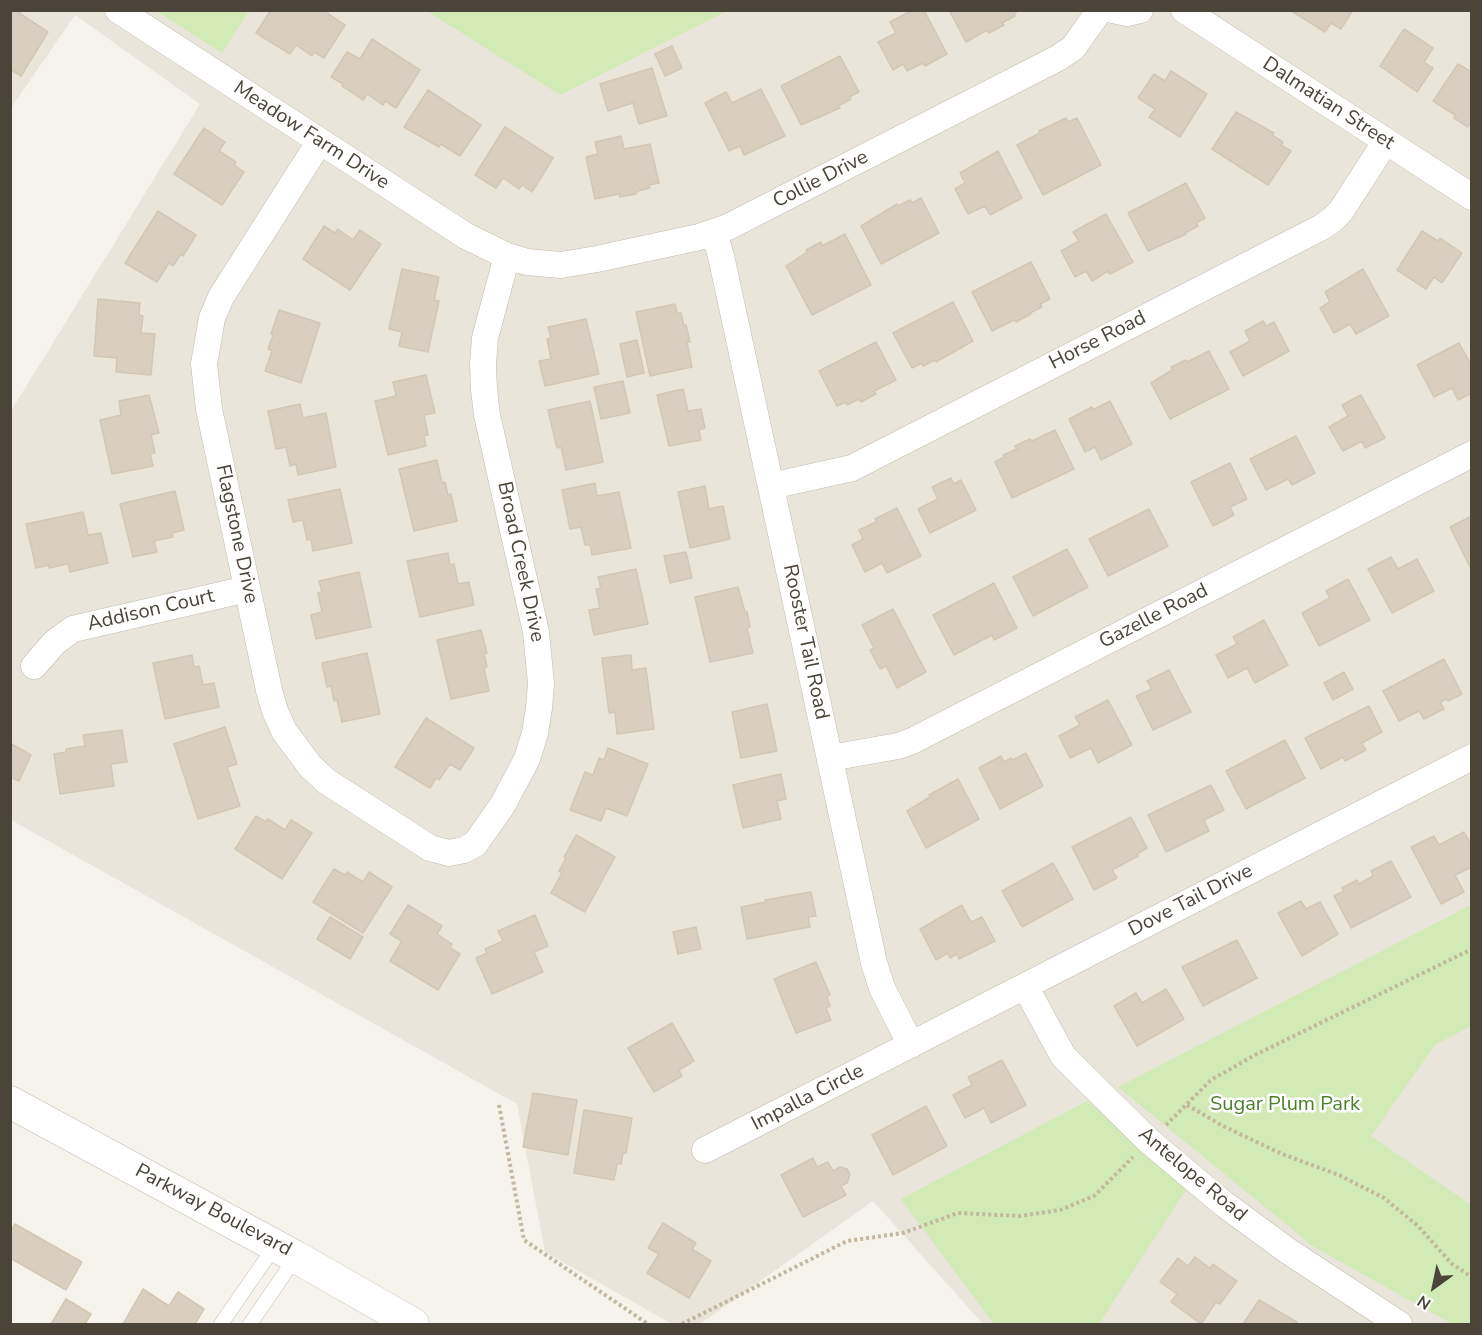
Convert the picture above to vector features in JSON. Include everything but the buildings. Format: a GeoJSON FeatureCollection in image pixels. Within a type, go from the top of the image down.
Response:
{"type":"FeatureCollection","features":[{"type":"Feature","properties":{"kind":"street","name":"Meadow Farm Drive"},"geometry":{"type":"LineString","coordinates":[[118,10],[466,236],[507,256]]}},
{"type":"Feature","properties":{"kind":"street","name":"Collie Drive"},"geometry":{"type":"LineString","coordinates":[[507,256],[544,264],[574,264],[714,233],[1058,58],[1073,48],[1100,10]]}},
{"type":"Feature","properties":{"kind":"street"},"geometry":{"type":"LineString","coordinates":[[1113,10],[1127,13],[1140,10]]}},
{"type":"Feature","properties":{"kind":"street","name":"Dalmatian Street"},"geometry":{"type":"LineString","coordinates":[[1184,10],[1472,196]]}},
{"type":"Feature","properties":{"kind":"street","name":"Flagstone Drive"},"geometry":{"type":"LineString","coordinates":[[320,141],[220,297],[207,341],[204,364],[205,386],[247,589],[275,711],[284,731],[303,758],[335,787],[430,848],[449,853],[464,850]]}},
{"type":"Feature","properties":{"kind":"street","name":"Horse Road"},"geometry":{"type":"LineString","coordinates":[[771,486],[852,468],[1322,227],[1341,211],[1386,141]]}},
{"type":"Feature","properties":{"kind":"street","name":"Rooster Tail Road"},"geometry":{"type":"LineString","coordinates":[[714,233],[721,255],[878,976],[910,1045]]}},
{"type":"Feature","properties":{"kind":"street","name":"Broad Creek Drive"},"geometry":{"type":"LineString","coordinates":[[464,850],[480,838],[516,783],[535,733],[541,683],[536,632],[487,414],[484,389],[485,338],[507,256]]}},
{"type":"Feature","properties":{"kind":"street","name":"Gazelle Road"},"geometry":{"type":"LineString","coordinates":[[830,758],[898,746],[912,741],[1472,454]]}},
{"type":"Feature","properties":{"kind":"street","name":"Addison Court"},"geometry":{"type":"LineString","coordinates":[[34,666],[55,642],[73,629],[247,589]]}},
{"type":"Feature","properties":{"kind":"street","name":"Dove Tail Drive"},"geometry":{"type":"LineString","coordinates":[[910,1045],[1472,757]]}},
{"type":"Feature","properties":{"kind":"street","name":"Antelope Road"},"geometry":{"type":"LineString","coordinates":[[1025,986],[1063,1056],[1149,1141],[1224,1204],[1280,1245],[1399,1324]]}},
{"type":"Feature","properties":{"kind":"street","name":"Impalla Circle"},"geometry":{"type":"LineString","coordinates":[[705,1150],[910,1045]]}},
{"type":"Feature","properties":{"kind":"street","name":"Parkway Boulevard"},"geometry":{"type":"LineString","coordinates":[[10,1102],[286,1251],[413,1324]]}},
{"type":"Feature","properties":{"kind":"lane"},"geometry":{"type":"LineString","coordinates":[[221,1324],[286,1251]]}},
{"type":"Feature","properties":{"kind":"lane"},"geometry":{"type":"LineString","coordinates":[[250,1324],[286,1251]]}},
{"type":"Feature","properties":{"kind":"path"},"geometry":{"type":"LineString","coordinates":[[1162,1128],[1211,1080],[1253,1056],[1472,949]]}},
{"type":"Feature","properties":{"kind":"path"},"geometry":{"type":"LineString","coordinates":[[499,1105],[524,1240],[648,1324]]}},
{"type":"Feature","properties":{"kind":"path"},"geometry":{"type":"LineString","coordinates":[[1187,1105],[1223,1126],[1263,1145],[1339,1175],[1384,1198],[1418,1226],[1452,1264],[1472,1277]]}},
{"type":"Feature","properties":{"kind":"path"},"geometry":{"type":"LineString","coordinates":[[682,1324],[847,1241],[903,1233],[958,1213],[1020,1216],[1060,1210],[1094,1196],[1137,1153]]}},
{"type":"Feature","properties":{"kind":"shaded area"},"geometry":{"type":"Polygon","coordinates":[[[11,11],[1471,11],[1471,1324],[983,1324],[873,1201],[700,1324],[672,1324],[545,1252],[517,1104],[11,820],[11,411],[200,104],[75,15],[11,108],[11,11]]]}},
{"type":"Feature","properties":{"kind":"green space"},"geometry":{"type":"Polygon","coordinates":[[[156,11],[249,11],[222,53],[156,11]]]}},
{"type":"Feature","properties":{"kind":"green space"},"geometry":{"type":"Polygon","coordinates":[[[427,11],[727,11],[560,95],[427,11]]]}},
{"type":"Feature","properties":{"kind":"green space","name":"Sugar Plum Park"},"geometry":{"type":"Polygon","coordinates":[[[1471,905],[1471,1026],[1435,1045],[1371,1136],[1471,1205],[1471,1324],[1452,1324],[1314,1247],[1118,1087],[1471,905]]]}},
{"type":"Feature","properties":{"kind":"green space"},"geometry":{"type":"Polygon","coordinates":[[[1087,1101],[1187,1188],[1099,1324],[994,1324],[901,1199],[1087,1101]]]}}]}
